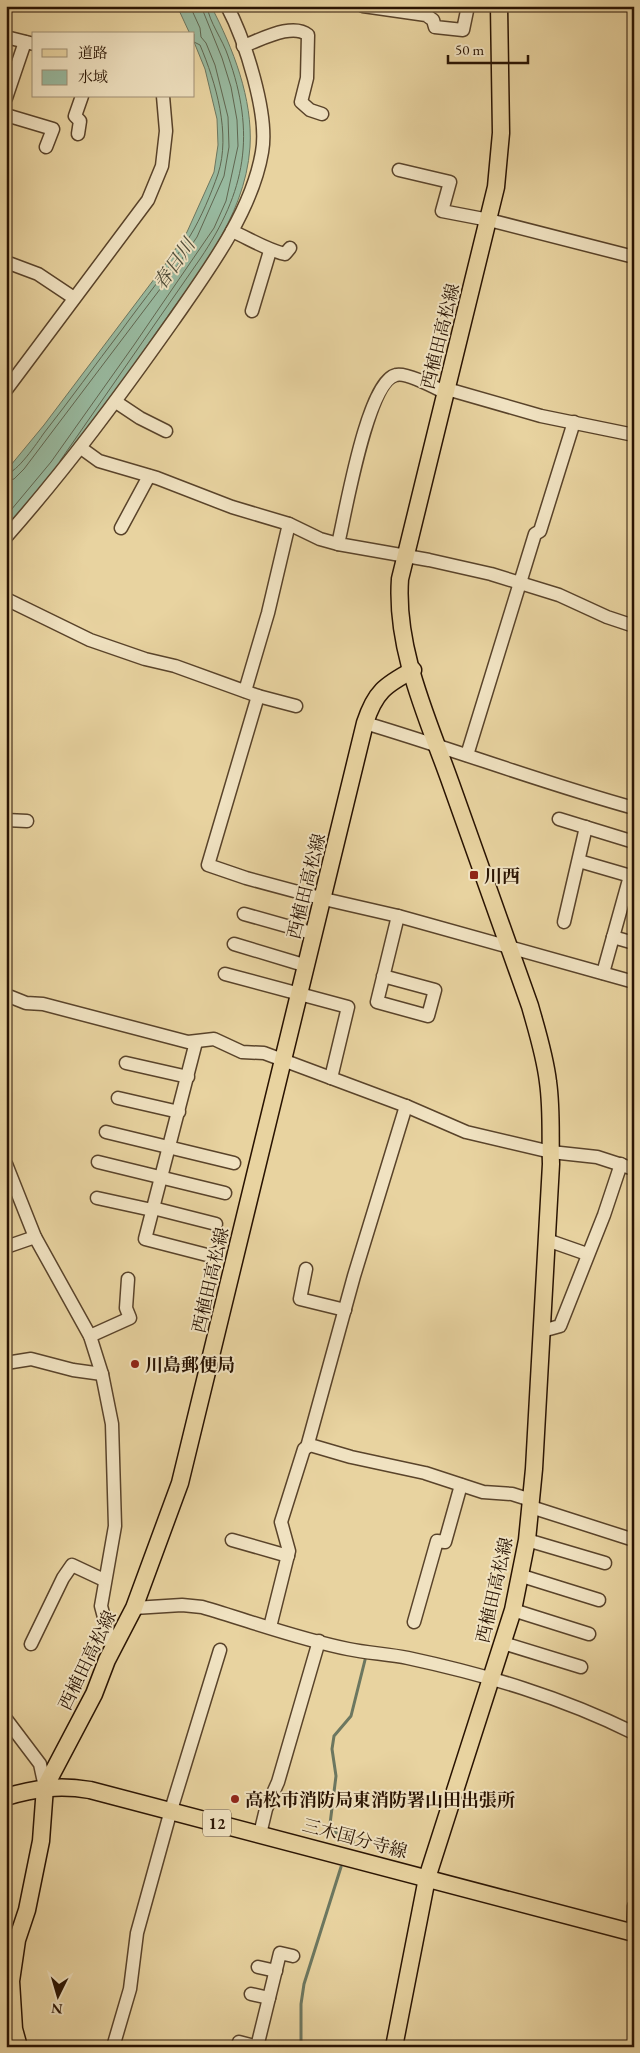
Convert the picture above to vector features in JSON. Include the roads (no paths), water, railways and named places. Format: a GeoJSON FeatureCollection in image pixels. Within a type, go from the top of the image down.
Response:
{"type":"FeatureCollection","features":[{"type":"Feature","properties":{"kind":"main road","name":"西植田高松線"},"geometry":{"type":"LineString","coordinates":[[396,2046],[427,1878],[503,1643],[522,1576],[531,1503],[547,1240],[551,1152],[548,1083],[542,1048],[437,744],[404,643],[400,620],[400,579],[496,187],[501,133],[499,6]]}},
{"type":"Feature","properties":{"kind":"main road","name":"西植田高松線"},"geometry":{"type":"LineString","coordinates":[[19,2047],[12,2009],[12,1974],[17,1940],[27,1910],[41,1841],[45,1787],[94,1694],[134,1608],[180,1483],[324,899],[365,723],[370,706],[378,693],[390,683],[413,670]]}},
{"type":"Feature","properties":{"kind":"main road","name":"三木国分寺線"},"geometry":{"type":"LineString","coordinates":[[6,1797],[45,1787],[69,1786],[90,1790],[633,1933]]}},
{"type":"Feature","properties":{"kind":"street"},"geometry":{"type":"LineString","coordinates":[[6,537],[82,448],[215,260],[232,231],[257,174],[264,139],[258,96],[243,46],[227,6]]}},
{"type":"Feature","properties":{"kind":"street"},"geometry":{"type":"LineString","coordinates":[[367,7],[408,9],[426,15],[433,20],[435,27],[463,30],[468,6]]}},
{"type":"Feature","properties":{"kind":"street"},"geometry":{"type":"LineString","coordinates":[[243,46],[289,29],[302,30],[308,35],[307,78],[301,102],[310,110],[322,114]]}},
{"type":"Feature","properties":{"kind":"street"},"geometry":{"type":"LineString","coordinates":[[6,37],[29,43],[6,98]]}},
{"type":"Feature","properties":{"kind":"street"},"geometry":{"type":"LineString","coordinates":[[78,134],[80,121],[75,116],[81,98]]}},
{"type":"Feature","properties":{"kind":"street"},"geometry":{"type":"LineString","coordinates":[[6,390],[74,298],[127,231],[148,200],[162,166],[166,131],[163,98]]}},
{"type":"Feature","properties":{"kind":"street"},"geometry":{"type":"LineString","coordinates":[[6,115],[53,129],[46,147]]}},
{"type":"Feature","properties":{"kind":"street"},"geometry":{"type":"LineString","coordinates":[[399,170],[450,182],[442,211],[489,220],[634,257]]}},
{"type":"Feature","properties":{"kind":"street"},"geometry":{"type":"LineString","coordinates":[[232,231],[265,246],[270,251],[285,254],[290,248]]}},
{"type":"Feature","properties":{"kind":"street"},"geometry":{"type":"LineString","coordinates":[[252,311],[270,251]]}},
{"type":"Feature","properties":{"kind":"street"},"geometry":{"type":"LineString","coordinates":[[6,262],[38,274],[74,298]]}},
{"type":"Feature","properties":{"kind":"street"},"geometry":{"type":"LineString","coordinates":[[338,544],[351,482],[366,426],[379,394],[388,380],[396,375],[404,375],[447,391],[541,416],[634,435]]}},
{"type":"Feature","properties":{"kind":"street"},"geometry":{"type":"LineString","coordinates":[[116,402],[140,418],[166,431]]}},
{"type":"Feature","properties":{"kind":"street"},"geometry":{"type":"LineString","coordinates":[[467,755],[534,534],[540,531],[574,422]]}},
{"type":"Feature","properties":{"kind":"street"},"geometry":{"type":"LineString","coordinates":[[82,448],[99,461],[149,476],[232,507],[289,524],[320,539],[491,574],[518,584],[559,595],[607,617],[634,626]]}},
{"type":"Feature","properties":{"kind":"street"},"geometry":{"type":"LineString","coordinates":[[121,528],[149,476]]}},
{"type":"Feature","properties":{"kind":"street"},"geometry":{"type":"LineString","coordinates":[[245,692],[268,613],[289,524]]}},
{"type":"Feature","properties":{"kind":"street"},"geometry":{"type":"LineString","coordinates":[[6,599],[90,640],[146,659],[175,666],[245,692],[296,706]]}},
{"type":"Feature","properties":{"kind":"street"},"geometry":{"type":"LineString","coordinates":[[258,696],[208,865],[324,899],[508,945],[634,982]]}},
{"type":"Feature","properties":{"kind":"street"},"geometry":{"type":"LineString","coordinates":[[365,723],[437,744],[560,787],[634,807]]}},
{"type":"Feature","properties":{"kind":"street"},"geometry":{"type":"LineString","coordinates":[[559,819],[634,842]]}},
{"type":"Feature","properties":{"kind":"street"},"geometry":{"type":"LineString","coordinates":[[6,820],[28,821]]}},
{"type":"Feature","properties":{"kind":"street"},"geometry":{"type":"LineString","coordinates":[[564,922],[586,827]]}},
{"type":"Feature","properties":{"kind":"street"},"geometry":{"type":"LineString","coordinates":[[579,861],[632,876],[603,973]]}},
{"type":"Feature","properties":{"kind":"street"},"geometry":{"type":"LineString","coordinates":[[621,908],[634,911]]}},
{"type":"Feature","properties":{"kind":"street"},"geometry":{"type":"LineString","coordinates":[[244,914],[315,934]]}},
{"type":"Feature","properties":{"kind":"street"},"geometry":{"type":"LineString","coordinates":[[383,976],[435,990],[428,1016],[376,1002],[398,916]]}},
{"type":"Feature","properties":{"kind":"street"},"geometry":{"type":"LineString","coordinates":[[613,937],[634,943]]}},
{"type":"Feature","properties":{"kind":"street"},"geometry":{"type":"LineString","coordinates":[[234,944],[307,966]]}},
{"type":"Feature","properties":{"kind":"street"},"geometry":{"type":"LineString","coordinates":[[225,974],[348,1007],[331,1078]]}},
{"type":"Feature","properties":{"kind":"street"},"geometry":{"type":"LineString","coordinates":[[6,995],[26,1004],[44,1004],[196,1042],[223,1041],[239,1050],[264,1053],[406,1106],[466,1132],[551,1152],[598,1157],[634,1169]]}},
{"type":"Feature","properties":{"kind":"street"},"geometry":{"type":"LineString","coordinates":[[196,1042],[180,1112],[145,1239],[207,1255]]}},
{"type":"Feature","properties":{"kind":"street"},"geometry":{"type":"LineString","coordinates":[[126,1063],[188,1077]]}},
{"type":"Feature","properties":{"kind":"street"},"geometry":{"type":"LineString","coordinates":[[118,1098],[180,1112]]}},
{"type":"Feature","properties":{"kind":"street"},"geometry":{"type":"LineString","coordinates":[[270,1627],[289,1551],[281,1522],[304,1448],[307,1447],[317,1419],[323,1384],[344,1310],[406,1106]]}},
{"type":"Feature","properties":{"kind":"street"},"geometry":{"type":"LineString","coordinates":[[106,1132],[171,1146],[234,1163]]}},
{"type":"Feature","properties":{"kind":"street"},"geometry":{"type":"LineString","coordinates":[[98,1162],[225,1193]]}},
{"type":"Feature","properties":{"kind":"street"},"geometry":{"type":"LineString","coordinates":[[6,1164],[35,1237],[90,1336],[102,1374],[112,1424],[115,1526],[104,1580],[101,1606],[113,1651]]}},
{"type":"Feature","properties":{"kind":"street"},"geometry":{"type":"LineString","coordinates":[[542,1331],[560,1326],[604,1215],[620,1164]]}},
{"type":"Feature","properties":{"kind":"street"},"geometry":{"type":"LineString","coordinates":[[97,1198],[216,1224]]}},
{"type":"Feature","properties":{"kind":"street"},"geometry":{"type":"LineString","coordinates":[[6,1246],[35,1237]]}},
{"type":"Feature","properties":{"kind":"street"},"geometry":{"type":"LineString","coordinates":[[547,1240],[587,1254]]}},
{"type":"Feature","properties":{"kind":"street"},"geometry":{"type":"LineString","coordinates":[[306,1269],[300,1299],[344,1310]]}},
{"type":"Feature","properties":{"kind":"street"},"geometry":{"type":"LineString","coordinates":[[90,1336],[130,1318],[126,1308],[128,1279]]}},
{"type":"Feature","properties":{"kind":"street"},"geometry":{"type":"LineString","coordinates":[[6,1363],[31,1359],[73,1370],[102,1374]]}},
{"type":"Feature","properties":{"kind":"street"},"geometry":{"type":"LineString","coordinates":[[307,1447],[310,1445],[351,1457],[416,1470],[482,1492],[512,1494],[531,1503],[634,1540]]}},
{"type":"Feature","properties":{"kind":"street"},"geometry":{"type":"LineString","coordinates":[[414,1622],[438,1541],[445,1542],[461,1485]]}},
{"type":"Feature","properties":{"kind":"street"},"geometry":{"type":"LineString","coordinates":[[232,1540],[288,1556]]}},
{"type":"Feature","properties":{"kind":"street"},"geometry":{"type":"LineString","coordinates":[[527,1540],[605,1563]]}},
{"type":"Feature","properties":{"kind":"street"},"geometry":{"type":"LineString","coordinates":[[31,1644],[63,1578],[72,1565],[104,1580]]}},
{"type":"Feature","properties":{"kind":"street"},"geometry":{"type":"LineString","coordinates":[[522,1576],[599,1600]]}},
{"type":"Feature","properties":{"kind":"street"},"geometry":{"type":"LineString","coordinates":[[134,1608],[182,1604],[202,1607],[347,1649],[405,1658],[491,1677],[589,1711],[634,1733]]}},
{"type":"Feature","properties":{"kind":"street"},"geometry":{"type":"LineString","coordinates":[[513,1610],[589,1634]]}},
{"type":"Feature","properties":{"kind":"street"},"geometry":{"type":"LineString","coordinates":[[260,1834],[266,1809],[278,1782],[319,1641]]}},
{"type":"Feature","properties":{"kind":"street"},"geometry":{"type":"LineString","coordinates":[[503,1643],[581,1667]]}},
{"type":"Feature","properties":{"kind":"street"},"geometry":{"type":"LineString","coordinates":[[112,2047],[130,1989],[137,1933],[171,1810],[220,1650]]}},
{"type":"Feature","properties":{"kind":"street"},"geometry":{"type":"LineString","coordinates":[[6,1718],[40,1764],[45,1787]]}},
{"type":"Feature","properties":{"kind":"street"},"geometry":{"type":"LineString","coordinates":[[633,1933],[634,1906]]}},
{"type":"Feature","properties":{"kind":"street"},"geometry":{"type":"LineString","coordinates":[[239,2042],[258,2047],[280,1953],[293,1956]]}},
{"type":"Feature","properties":{"kind":"street"},"geometry":{"type":"LineString","coordinates":[[258,1967],[276,1971]]}},
{"type":"Feature","properties":{"kind":"street"},"geometry":{"type":"LineString","coordinates":[[250,1994],[270,1998]]}},
{"type":"Feature","properties":{"kind":"water","name":"春日川"},"geometry":{"type":"Polygon","coordinates":[[[177,6],[211,6],[227,39],[240,74],[248,111],[250,147],[246,174],[238,199],[228,224],[215,248],[108,404],[60,469],[6,533],[6,471],[44,425],[164,266],[187,232],[214,172],[218,145],[217,119],[205,69],[195,44],[195,32],[189,32],[177,6]]]}},
{"type":"Feature","properties":{"kind":"waterway"},"geometry":{"type":"LineString","coordinates":[[353,1843],[353,1837],[334,1832],[330,1824],[336,1776],[332,1749],[334,1736],[351,1716],[366,1656]]}},
{"type":"Feature","properties":{"kind":"waterway"},"geometry":{"type":"LineString","coordinates":[[301,2047],[301,2004],[304,1984],[341,1867]]}},
{"type":"Feature","properties":{"kind":"place","name":"川西"},"geometry":{"type":"Point","coordinates":[474,875]}},
{"type":"Feature","properties":{"kind":"place","name":"川島郵便局"},"geometry":{"type":"Point","coordinates":[135,1364]}},
{"type":"Feature","properties":{"kind":"place","name":"高松市消防局東消防署山田出張所"},"geometry":{"type":"Point","coordinates":[235,1799]}}]}
